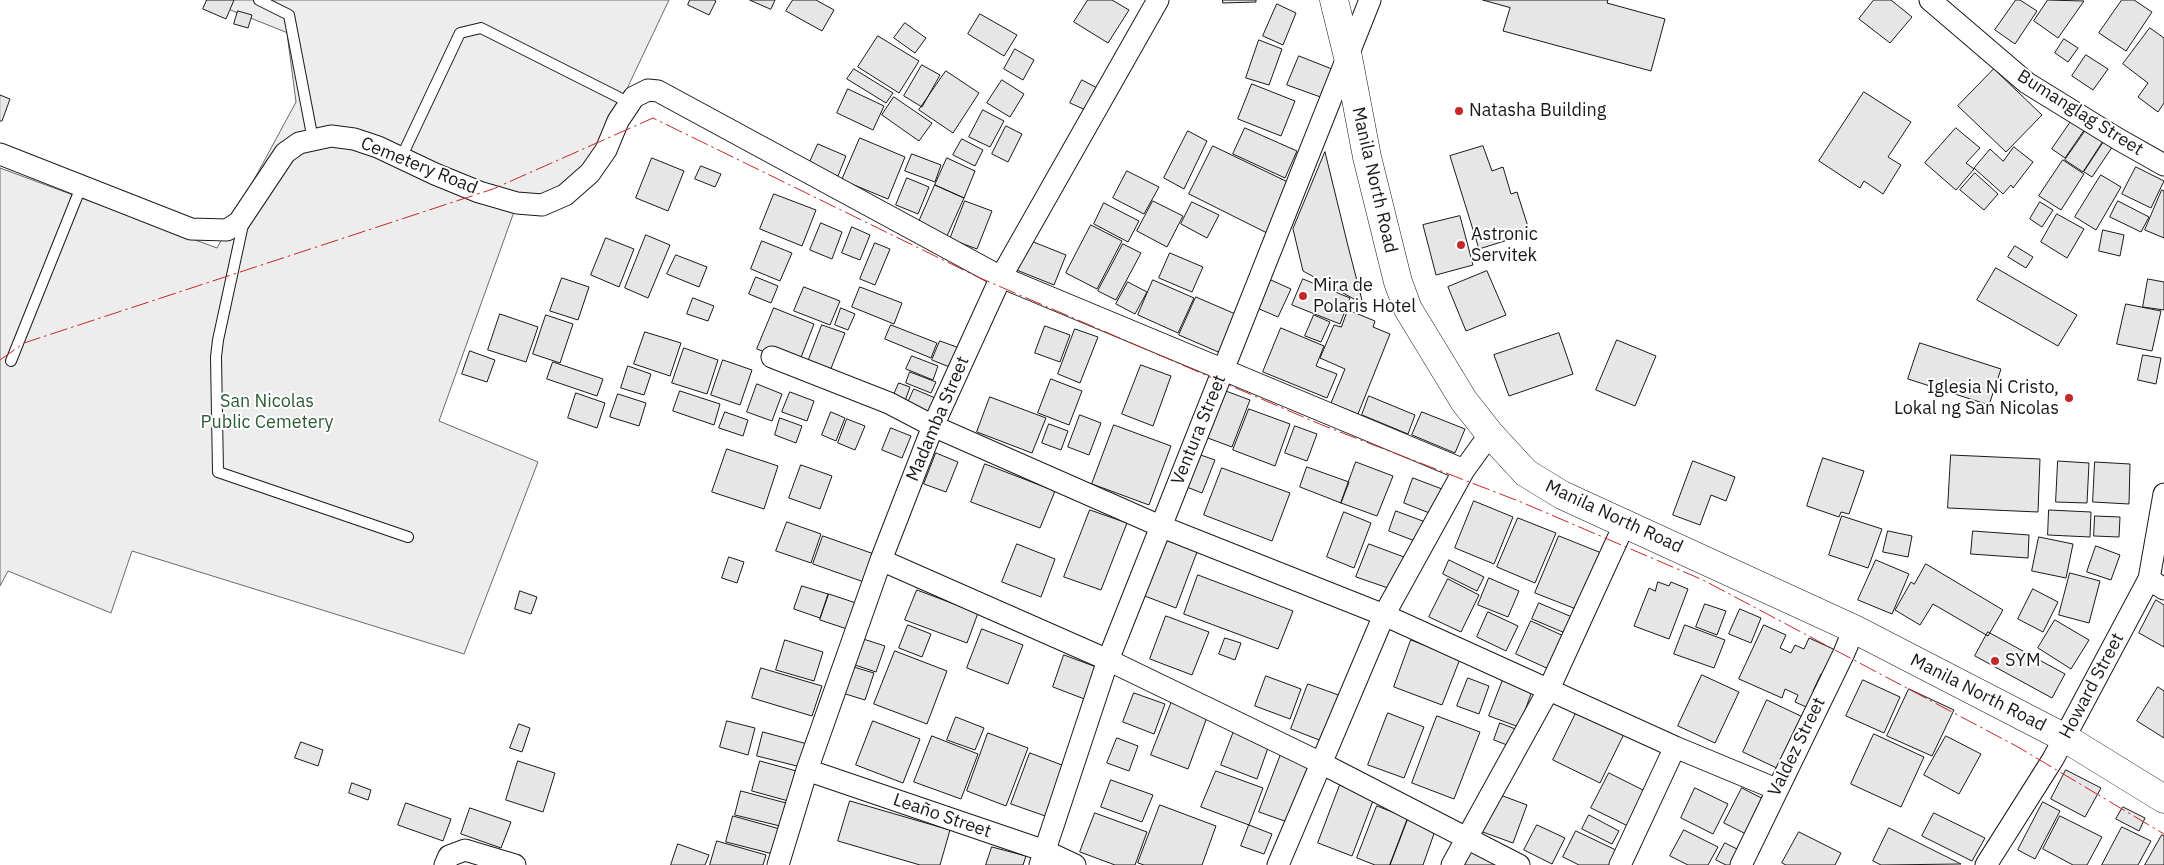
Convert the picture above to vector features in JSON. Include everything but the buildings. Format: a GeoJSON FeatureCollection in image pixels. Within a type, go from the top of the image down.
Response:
{"type":"FeatureCollection","features":[{"type":"Feature","properties":{"kind":"highway","name":"Manila North Road"},"geometry":{"type":"LineString","coordinates":[[1334,0],[1348,57],[1366,157],[1398,282],[1408,309],[1464,401],[1490,434],[1526,473],[1562,495],[1854,628],[2065,738],[2164,800]]}},
{"type":"Feature","properties":{"kind":"street","name":"Madamba Street"},"geometry":{"type":"LineString","coordinates":[[778,865],[807,770],[881,560],[933,426],[1001,277],[1158,0]]}},
{"type":"Feature","properties":{"kind":"street","name":"Ventura Street"},"geometry":{"type":"LineString","coordinates":[[1042,858],[1108,660],[1370,0]]}},
{"type":"Feature","properties":{"kind":"street","name":"Bumanglag Street"},"geometry":{"type":"LineString","coordinates":[[1930,0],[2027,83],[2164,165]]}},
{"type":"Feature","properties":{"kind":"street","name":"Cemetery Road"},"geometry":{"type":"LineString","coordinates":[[0,154],[192,229],[227,230],[239,222],[285,153],[299,143],[331,136],[354,139],[378,147],[479,192],[517,203],[542,205],[565,195],[590,173],[606,150],[618,121],[630,103],[648,90],[658,91],[1001,277]]}},
{"type":"Feature","properties":{"kind":"street"},"geometry":{"type":"LineString","coordinates":[[1001,277],[1464,470]]}},
{"type":"Feature","properties":{"kind":"street"},"geometry":{"type":"LineString","coordinates":[[772,356],[889,403],[933,426],[1160,526],[1384,615],[1675,747],[1776,789]]}},
{"type":"Feature","properties":{"kind":"street"},"geometry":{"type":"LineString","coordinates":[[1278,865],[1384,615],[1464,470],[1490,434]]}},
{"type":"Feature","properties":{"kind":"street","name":"Howard Street"},"geometry":{"type":"LineString","coordinates":[[1986,865],[2157,584],[2164,494]]}},
{"type":"Feature","properties":{"kind":"street"},"geometry":{"type":"LineString","coordinates":[[1452,865],[1465,838],[1549,689],[1625,523]]}},
{"type":"Feature","properties":{"kind":"street"},"geometry":{"type":"LineString","coordinates":[[881,560],[1108,660],[1321,763],[1519,865]]}},
{"type":"Feature","properties":{"kind":"street","name":"Valdez Street"},"geometry":{"type":"LineString","coordinates":[[1741,865],[1776,789],[1844,653],[1854,628]]}},
{"type":"Feature","properties":{"kind":"street"},"geometry":{"type":"LineString","coordinates":[[1620,865],[1675,747]]}},
{"type":"Feature","properties":{"kind":"street","name":"Leaño Street"},"geometry":{"type":"LineString","coordinates":[[807,770],[1042,858],[1075,865]]}},
{"type":"Feature","properties":{"kind":"street"},"geometry":{"type":"LineString","coordinates":[[445,865],[449,856],[465,850],[515,865]]}},
{"type":"Feature","properties":{"kind":"lane"},"geometry":{"type":"LineString","coordinates":[[259,0],[289,15],[313,140]]}},
{"type":"Feature","properties":{"kind":"lane"},"geometry":{"type":"LineString","coordinates":[[401,158],[460,33],[480,28],[630,103]]}},
{"type":"Feature","properties":{"kind":"lane"},"geometry":{"type":"LineString","coordinates":[[11,361],[81,186]]}},
{"type":"Feature","properties":{"kind":"lane"},"geometry":{"type":"LineString","coordinates":[[246,214],[217,348],[215,373],[218,472],[408,538]]}},
{"type":"Feature","properties":{"kind":"shaded area","name":"San Nicolas Public Cemetery"},"geometry":{"type":"Polygon","coordinates":[[[206,0],[669,0],[588,171],[515,209],[439,421],[538,462],[464,654],[132,551],[111,613],[8,571],[0,586],[0,168],[217,248],[296,102],[287,33],[206,0]]]}},
{"type":"Feature","properties":{"kind":"power"},"geometry":{"type":"LineString","coordinates":[[0,360],[24,343],[493,189],[653,118],[980,278],[1322,425],[1521,502],[1703,580],[2018,747],[2164,834]]}},
{"type":"Feature","properties":{"kind":"place","name":"Natasha Building"},"geometry":{"type":"Point","coordinates":[1459,111]}},
{"type":"Feature","properties":{"kind":"place","name":"Astronic Servitek"},"geometry":{"type":"Point","coordinates":[1461,245]}},
{"type":"Feature","properties":{"kind":"place","name":"Mira de Polaris Hotel"},"geometry":{"type":"Point","coordinates":[1303,296]}},
{"type":"Feature","properties":{"kind":"place","name":"Iglesia Ni Cristo, Lokal ng San Nicolas"},"geometry":{"type":"Point","coordinates":[2069,398]}},
{"type":"Feature","properties":{"kind":"place","name":"SYM"},"geometry":{"type":"Point","coordinates":[1995,661]}}]}
